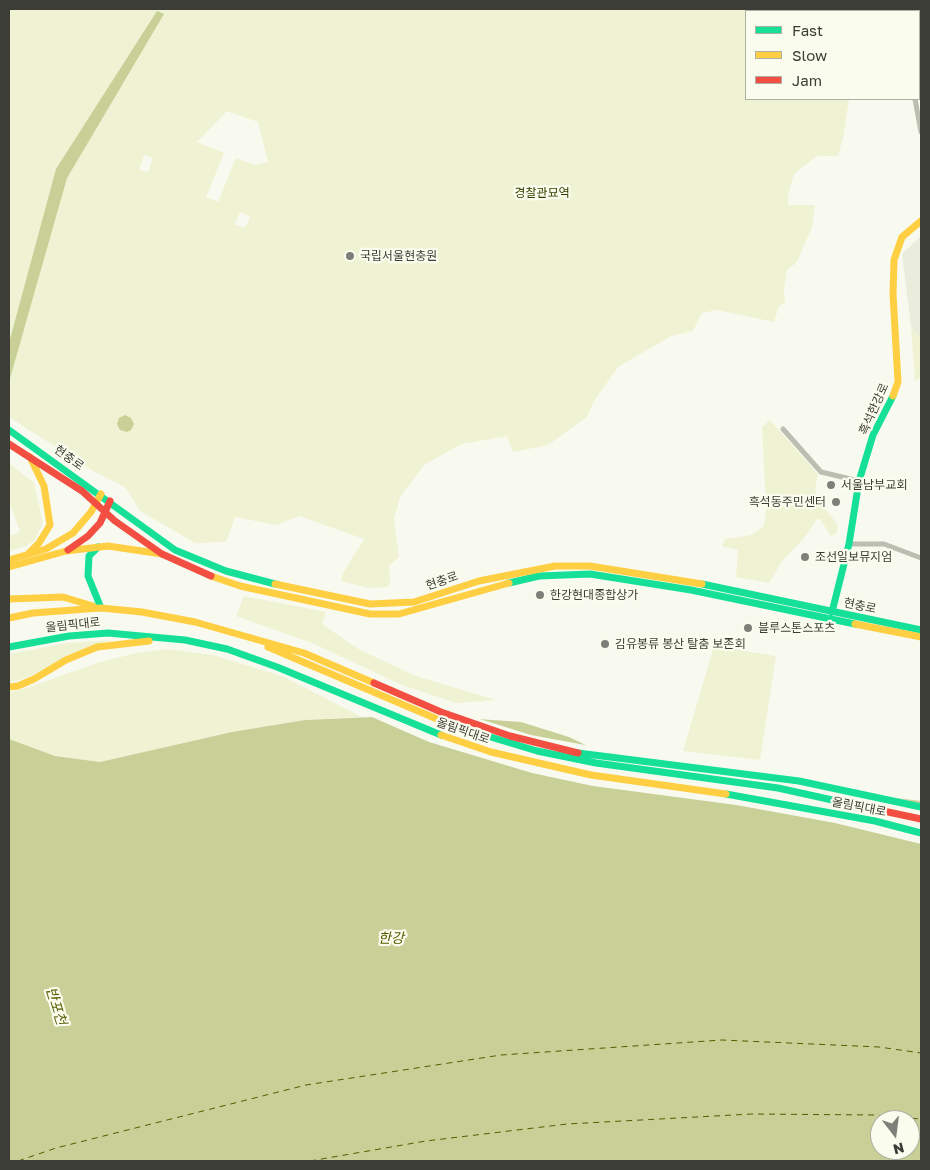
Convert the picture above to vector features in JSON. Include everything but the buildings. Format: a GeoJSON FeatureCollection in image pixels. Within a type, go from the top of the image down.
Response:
{"type":"FeatureCollection","features":[{"type":"Feature","properties":{"kind":"main road","name":"흑석한강로"},"geometry":{"type":"LineString","coordinates":[[832,612],[849,544],[859,481],[873,435],[890,405],[898,382],[892,284],[894,260],[902,237],[921,221]]}},
{"type":"Feature","properties":{"kind":"main road","name":"현충로"},"geometry":{"type":"LineString","coordinates":[[9,430],[110,501],[165,543],[198,561],[262,581],[370,604],[414,602],[495,577],[537,568],[575,565],[692,582],[921,630]]}},
{"type":"Feature","properties":{"kind":"main road","name":"현충로"},"geometry":{"type":"LineString","coordinates":[[9,444],[82,491],[106,514],[162,554],[201,573],[240,586],[370,614],[399,614],[485,588],[539,576],[574,573],[691,590],[921,630]]}},
{"type":"Feature","properties":{"kind":"main road"},"geometry":{"type":"LineString","coordinates":[[28,554],[39,543],[50,525],[44,486],[30,457]]}},
{"type":"Feature","properties":{"kind":"main road"},"geometry":{"type":"LineString","coordinates":[[9,560],[46,549],[73,532],[96,504],[100,494]]}},
{"type":"Feature","properties":{"kind":"main road"},"geometry":{"type":"LineString","coordinates":[[66,551],[88,536],[106,514],[110,501]]}},
{"type":"Feature","properties":{"kind":"main road"},"geometry":{"type":"LineString","coordinates":[[98,547],[89,556],[88,576],[101,608]]}},
{"type":"Feature","properties":{"kind":"main road"},"geometry":{"type":"LineString","coordinates":[[9,567],[66,551],[98,547],[119,547],[162,554]]}},
{"type":"Feature","properties":{"kind":"main road"},"geometry":{"type":"LineString","coordinates":[[9,599],[63,597],[101,608]]}},
{"type":"Feature","properties":{"kind":"main road","name":"올림픽대로"},"geometry":{"type":"LineString","coordinates":[[9,616],[101,608],[142,612],[235,632],[304,653],[351,671],[441,712],[510,736],[584,754],[799,781],[921,808]]}},
{"type":"Feature","properties":{"kind":"main road","name":"올림픽대로"},"geometry":{"type":"LineString","coordinates":[[235,632],[430,717],[483,736],[537,751],[596,764],[778,788],[921,819]]}},
{"type":"Feature","properties":{"kind":"main road","name":"올림픽대로"},"geometry":{"type":"LineString","coordinates":[[9,647],[69,636],[108,633],[185,640],[226,649],[340,693],[425,730],[491,752],[542,765],[640,783],[729,794],[875,821],[921,833]]}},
{"type":"Feature","properties":{"kind":"main road"},"geometry":{"type":"LineString","coordinates":[[9,687],[18,686],[34,679],[66,660],[96,647],[132,641],[185,640]]}},
{"type":"Feature","properties":{"kind":"street"},"geometry":{"type":"LineString","coordinates":[[914,100],[921,132]]}},
{"type":"Feature","properties":{"kind":"street"},"geometry":{"type":"LineString","coordinates":[[783,429],[821,472],[859,481]]}},
{"type":"Feature","properties":{"kind":"street"},"geometry":{"type":"LineString","coordinates":[[849,544],[884,544],[921,558]]}},
{"type":"Feature","properties":{"kind":"shaded area"},"geometry":{"type":"Polygon","coordinates":[[[921,236],[921,340],[911,327],[902,254],[921,236]]]}},
{"type":"Feature","properties":{"kind":"green space","name":"국립서울현충원"},"geometry":{"type":"Polygon","coordinates":[[[9,9],[892,9],[745,10],[745,100],[849,100],[838,156],[817,156],[794,174],[788,196],[788,205],[815,205],[812,227],[797,262],[787,270],[784,290],[785,303],[779,306],[774,322],[717,310],[702,313],[693,331],[671,336],[618,367],[594,401],[587,417],[548,445],[513,452],[507,436],[462,444],[425,464],[400,497],[394,519],[399,557],[389,566],[390,583],[388,587],[368,588],[341,581],[343,573],[364,539],[299,516],[276,525],[235,517],[226,542],[195,543],[140,511],[125,487],[93,471],[9,417],[9,9]],[[227,111],[197,142],[224,153],[206,197],[218,202],[236,158],[255,165],[268,162],[258,122],[227,111]],[[144,155],[139,170],[148,172],[153,158],[144,155]],[[240,212],[235,224],[245,228],[250,217],[240,212]]]}},
{"type":"Feature","properties":{"kind":"green space"},"geometry":{"type":"Polygon","coordinates":[[[920,24],[921,25],[920,66],[920,24]]]}},
{"type":"Feature","properties":{"kind":"green space"},"geometry":{"type":"Polygon","coordinates":[[[911,327],[921,340],[921,377],[915,381],[911,327]]]}},
{"type":"Feature","properties":{"kind":"green space"},"geometry":{"type":"Polygon","coordinates":[[[770,420],[818,474],[815,489],[820,502],[838,525],[836,534],[831,536],[820,519],[817,519],[805,537],[782,561],[769,583],[736,577],[738,550],[722,546],[725,539],[751,535],[764,526],[766,509],[762,427],[770,420]]]}},
{"type":"Feature","properties":{"kind":"green space"},"geometry":{"type":"Polygon","coordinates":[[[9,463],[34,483],[43,523],[35,540],[26,546],[9,551],[9,535],[14,535],[20,531],[9,502],[9,463]]]}},
{"type":"Feature","properties":{"kind":"green space"},"geometry":{"type":"Polygon","coordinates":[[[244,596],[326,612],[322,624],[360,650],[416,676],[496,700],[456,703],[402,685],[312,643],[236,616],[244,596]]]}},
{"type":"Feature","properties":{"kind":"green space"},"geometry":{"type":"Polygon","coordinates":[[[113,640],[89,646],[35,674],[9,682],[9,654],[67,643],[113,640]]]}},
{"type":"Feature","properties":{"kind":"green space"},"geometry":{"type":"Polygon","coordinates":[[[714,646],[776,656],[760,760],[683,751],[714,646]]]}},
{"type":"Feature","properties":{"kind":"green space"},"geometry":{"type":"Polygon","coordinates":[[[168,649],[213,655],[282,676],[362,717],[305,720],[232,732],[100,762],[55,756],[9,739],[9,692],[24,689],[97,663],[136,653],[168,649]]]}},
{"type":"Feature","properties":{"kind":"water"},"geometry":{"type":"Polygon","coordinates":[[[157,11],[164,14],[67,178],[9,382],[9,343],[56,169],[157,11]]]}},
{"type":"Feature","properties":{"kind":"water"},"geometry":{"type":"Polygon","coordinates":[[[125,415],[131,418],[134,424],[131,430],[127,432],[120,430],[117,424],[119,418],[125,415]]]}},
{"type":"Feature","properties":{"kind":"water","name":"한강"},"geometry":{"type":"Polygon","coordinates":[[[420,715],[521,722],[569,737],[598,751],[755,781],[921,801],[921,1161],[9,1161],[9,739],[55,756],[100,762],[232,732],[305,720],[420,715]]]}},
{"type":"Feature","properties":{"kind":"pier"},"geometry":{"type":"Polygon","coordinates":[[[420,713],[467,715],[531,735],[596,747],[617,757],[876,793],[921,804],[921,844],[835,823],[736,805],[593,786],[532,773],[429,742],[365,714],[420,713]]]}},
{"type":"Feature","properties":{"kind":"ferry route"},"geometry":{"type":"LineString","coordinates":[[18,1161],[56,1148],[306,1085],[501,1055],[722,1040],[879,1047],[921,1053]]}},
{"type":"Feature","properties":{"kind":"ferry route"},"geometry":{"type":"LineString","coordinates":[[310,1161],[426,1141],[567,1124],[752,1114],[875,1115],[921,1119]]}},
{"type":"Feature","properties":{"kind":"traffic: fast"},"geometry":{"type":"LineString","coordinates":[[832,612],[849,544],[859,481],[873,435],[893,396]]}},
{"type":"Feature","properties":{"kind":"traffic: fast"},"geometry":{"type":"LineString","coordinates":[[9,430],[175,550],[226,571],[275,584]]}},
{"type":"Feature","properties":{"kind":"traffic: fast"},"geometry":{"type":"LineString","coordinates":[[98,547],[89,556],[88,576],[101,608]]}},
{"type":"Feature","properties":{"kind":"traffic: fast"},"geometry":{"type":"LineString","coordinates":[[509,583],[539,576],[590,574],[691,590],[855,624]]}},
{"type":"Feature","properties":{"kind":"traffic: fast"},"geometry":{"type":"LineString","coordinates":[[702,584],[921,630]]}},
{"type":"Feature","properties":{"kind":"traffic: fast"},"geometry":{"type":"LineString","coordinates":[[9,647],[69,636],[108,633],[185,640],[227,649],[277,667],[441,735]]}},
{"type":"Feature","properties":{"kind":"traffic: fast"},"geometry":{"type":"LineString","coordinates":[[451,725],[537,751],[596,763],[778,788],[855,805]]}},
{"type":"Feature","properties":{"kind":"traffic: fast"},"geometry":{"type":"LineString","coordinates":[[578,753],[799,781],[921,807]]}},
{"type":"Feature","properties":{"kind":"traffic: fast"},"geometry":{"type":"LineString","coordinates":[[726,794],[875,821],[921,833]]}},
{"type":"Feature","properties":{"kind":"traffic: slow"},"geometry":{"type":"LineString","coordinates":[[893,396],[898,382],[893,294],[894,260],[902,237],[921,221]]}},
{"type":"Feature","properties":{"kind":"traffic: slow"},"geometry":{"type":"LineString","coordinates":[[28,554],[39,543],[50,525],[44,486],[30,457]]}},
{"type":"Feature","properties":{"kind":"traffic: slow"},"geometry":{"type":"LineString","coordinates":[[9,560],[46,549],[73,533],[91,512],[101,494]]}},
{"type":"Feature","properties":{"kind":"traffic: slow"},"geometry":{"type":"LineString","coordinates":[[9,567],[66,551],[108,546],[162,554]]}},
{"type":"Feature","properties":{"kind":"traffic: slow"},"geometry":{"type":"LineString","coordinates":[[275,584],[370,604],[414,602],[479,581],[555,566],[590,566],[702,584]]}},
{"type":"Feature","properties":{"kind":"traffic: slow"},"geometry":{"type":"LineString","coordinates":[[211,576],[240,586],[370,614],[399,614],[509,583]]}},
{"type":"Feature","properties":{"kind":"traffic: slow"},"geometry":{"type":"LineString","coordinates":[[9,599],[63,597],[93,606]]}},
{"type":"Feature","properties":{"kind":"traffic: slow"},"geometry":{"type":"LineString","coordinates":[[9,618],[33,613],[101,608],[142,612],[195,622],[304,653],[374,683]]}},
{"type":"Feature","properties":{"kind":"traffic: slow"},"geometry":{"type":"LineString","coordinates":[[855,624],[921,637]]}},
{"type":"Feature","properties":{"kind":"traffic: slow"},"geometry":{"type":"LineString","coordinates":[[9,687],[18,686],[34,679],[66,660],[97,647],[149,641]]}},
{"type":"Feature","properties":{"kind":"traffic: slow"},"geometry":{"type":"LineString","coordinates":[[268,647],[451,725]]}},
{"type":"Feature","properties":{"kind":"traffic: slow"},"geometry":{"type":"LineString","coordinates":[[441,735],[491,752],[591,775],[726,794]]}},
{"type":"Feature","properties":{"kind":"traffic: jam"},"geometry":{"type":"LineString","coordinates":[[9,444],[82,491],[115,521],[162,554],[211,576]]}},
{"type":"Feature","properties":{"kind":"traffic: jam"},"geometry":{"type":"LineString","coordinates":[[68,550],[88,536],[100,523],[110,501]]}},
{"type":"Feature","properties":{"kind":"traffic: jam"},"geometry":{"type":"LineString","coordinates":[[374,683],[441,712],[510,736],[578,753]]}},
{"type":"Feature","properties":{"kind":"traffic: jam"},"geometry":{"type":"LineString","coordinates":[[855,805],[921,819]]}},
{"type":"Feature","properties":{"kind":"place","name":"국립서울현충원"},"geometry":{"type":"Point","coordinates":[350,256]}},
{"type":"Feature","properties":{"kind":"place","name":"서울남부교회"},"geometry":{"type":"Point","coordinates":[831,485]}},
{"type":"Feature","properties":{"kind":"place","name":"흑석동주민센터"},"geometry":{"type":"Point","coordinates":[836,502]}},
{"type":"Feature","properties":{"kind":"place","name":"조선일보뮤지엄"},"geometry":{"type":"Point","coordinates":[805,557]}},
{"type":"Feature","properties":{"kind":"place","name":"한강현대종합상가"},"geometry":{"type":"Point","coordinates":[540,595]}},
{"type":"Feature","properties":{"kind":"place","name":"블루스톤스포츠"},"geometry":{"type":"Point","coordinates":[748,628]}},
{"type":"Feature","properties":{"kind":"place","name":"김유봉류 봉산 탈춤 보존회"},"geometry":{"type":"Point","coordinates":[605,644]}},
{"type":"Feature","properties":{"kind":"park label","name":"경찰관묘역"},"geometry":{"type":"Point","coordinates":[542,193]}},
{"type":"Feature","properties":{"kind":"water label","name":"반포천"},"geometry":{"type":"Point","coordinates":[56,1006]}}]}
